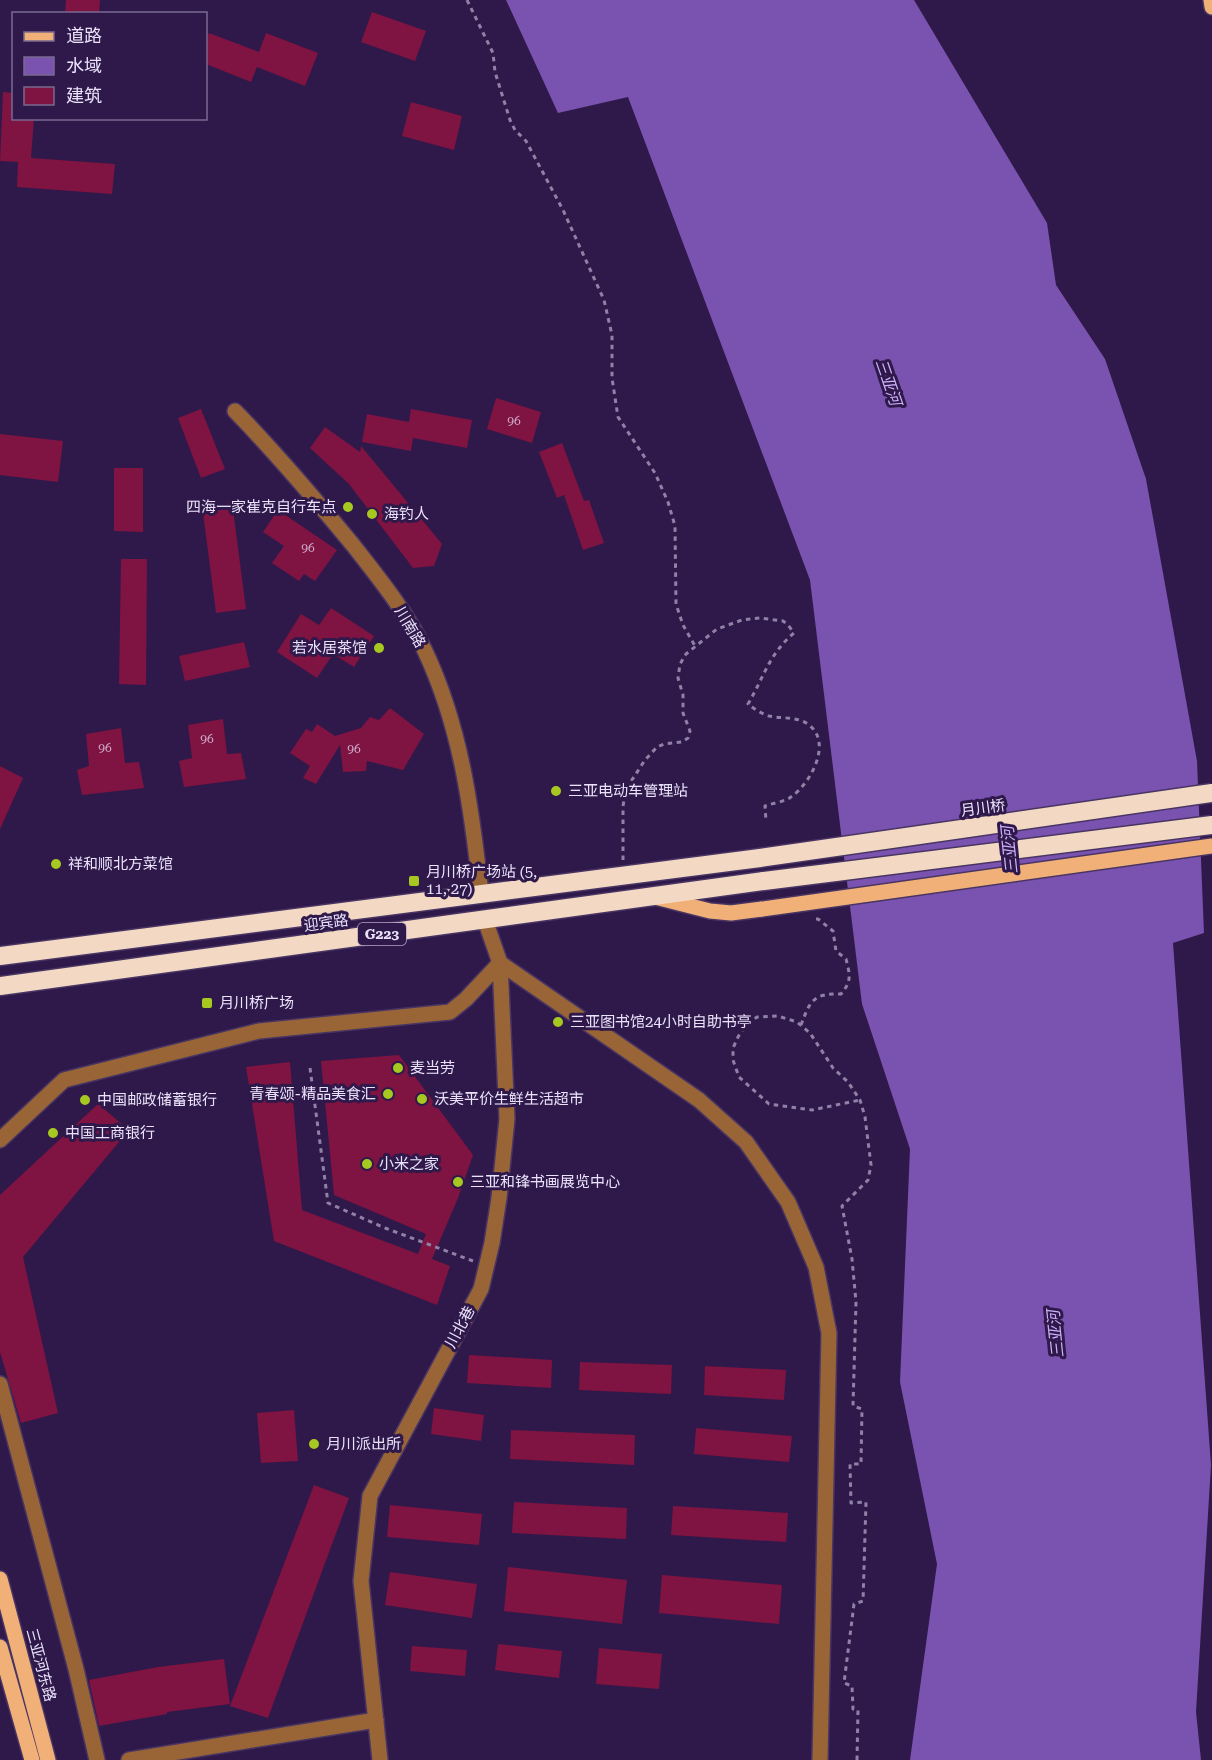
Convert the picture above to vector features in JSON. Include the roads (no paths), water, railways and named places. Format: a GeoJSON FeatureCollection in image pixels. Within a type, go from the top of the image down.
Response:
{"type":"FeatureCollection","features":[{"type":"Feature","properties":{"kind":"highway","name":"月川桥"},"geometry":{"type":"LineString","coordinates":[[760,858],[1212,793]]}},
{"type":"Feature","properties":{"kind":"highway","name":"迎宾路"},"geometry":{"type":"LineString","coordinates":[[0,986],[764,881],[1212,825]]}},
{"type":"Feature","properties":{"kind":"highway","name":"迎宾路"},"geometry":{"type":"LineString","coordinates":[[0,956],[760,858]]}},
{"type":"Feature","properties":{"kind":"main road"},"geometry":{"type":"LineString","coordinates":[[1211,0],[1212,6]]}},
{"type":"Feature","properties":{"kind":"main road"},"geometry":{"type":"LineString","coordinates":[[652,897],[710,912],[731,913],[1212,846]]}},
{"type":"Feature","properties":{"kind":"main road","name":"三亚河东路"},"geometry":{"type":"LineString","coordinates":[[0,1579],[48,1760]]}},
{"type":"Feature","properties":{"kind":"main road"},"geometry":{"type":"LineString","coordinates":[[0,1647],[32,1760]]}},
{"type":"Feature","properties":{"kind":"street","name":"川南路"},"geometry":{"type":"LineString","coordinates":[[235,411],[325,511],[384,585],[424,650],[453,725],[473,818],[481,894]]}},
{"type":"Feature","properties":{"kind":"street","name":"川北巷"},"geometry":{"type":"LineString","coordinates":[[380,1760],[361,1581],[370,1496],[481,1288],[499,1198],[507,1119],[500,963],[485,920]]}},
{"type":"Feature","properties":{"kind":"street"},"geometry":{"type":"LineString","coordinates":[[0,1140],[64,1080],[259,1031],[450,1012],[466,999],[500,963],[699,1100],[746,1142],[788,1202],[816,1267],[830,1333],[820,1760]]}},
{"type":"Feature","properties":{"kind":"street"},"geometry":{"type":"LineString","coordinates":[[0,1384],[76,1669],[97,1760]]}},
{"type":"Feature","properties":{"kind":"street"},"geometry":{"type":"LineString","coordinates":[[129,1760],[376,1720]]}},
{"type":"Feature","properties":{"kind":"water","name":"三亚河"},"geometry":{"type":"Polygon","coordinates":[[[506,0],[914,0],[1047,223],[1056,285],[1105,359],[1146,479],[1197,761],[1204,933],[1173,943],[1211,1465],[1196,1712],[1201,1760],[910,1760],[937,1564],[900,1382],[910,1149],[862,1004],[810,580],[628,97],[558,113],[506,0]]]}},
{"type":"Feature","properties":{"kind":"place","name":"四海一家崔克自行车点"},"geometry":{"type":"Point","coordinates":[348,507]}},
{"type":"Feature","properties":{"kind":"place","name":"海钓人"},"geometry":{"type":"Point","coordinates":[372,514]}},
{"type":"Feature","properties":{"kind":"place","name":"若水居茶馆"},"geometry":{"type":"Point","coordinates":[379,648]}},
{"type":"Feature","properties":{"kind":"place","name":"三亚电动车管理站"},"geometry":{"type":"Point","coordinates":[556,791]}},
{"type":"Feature","properties":{"kind":"place","name":"祥和顺北方菜馆"},"geometry":{"type":"Point","coordinates":[56,864]}},
{"type":"Feature","properties":{"kind":"place","name":"月川桥广场站 (5, 11, 27)"},"geometry":{"type":"Point","coordinates":[414,881]}},
{"type":"Feature","properties":{"kind":"place","name":"月川桥广场"},"geometry":{"type":"Point","coordinates":[207,1003]}},
{"type":"Feature","properties":{"kind":"place","name":"三亚图书馆24小时自助书亭"},"geometry":{"type":"Point","coordinates":[558,1022]}},
{"type":"Feature","properties":{"kind":"place","name":"麦当劳"},"geometry":{"type":"Point","coordinates":[398,1068]}},
{"type":"Feature","properties":{"kind":"place","name":"青春颂-精品美食汇"},"geometry":{"type":"Point","coordinates":[388,1094]}},
{"type":"Feature","properties":{"kind":"place","name":"沃美平价生鲜生活超市"},"geometry":{"type":"Point","coordinates":[422,1099]}},
{"type":"Feature","properties":{"kind":"place","name":"中国邮政储蓄银行"},"geometry":{"type":"Point","coordinates":[85,1100]}},
{"type":"Feature","properties":{"kind":"place","name":"中国工商银行"},"geometry":{"type":"Point","coordinates":[53,1133]}},
{"type":"Feature","properties":{"kind":"place","name":"小米之家"},"geometry":{"type":"Point","coordinates":[367,1164]}},
{"type":"Feature","properties":{"kind":"place","name":"三亚和锋书画展览中心"},"geometry":{"type":"Point","coordinates":[458,1182]}},
{"type":"Feature","properties":{"kind":"place","name":"月川派出所"},"geometry":{"type":"Point","coordinates":[314,1444]}}]}
